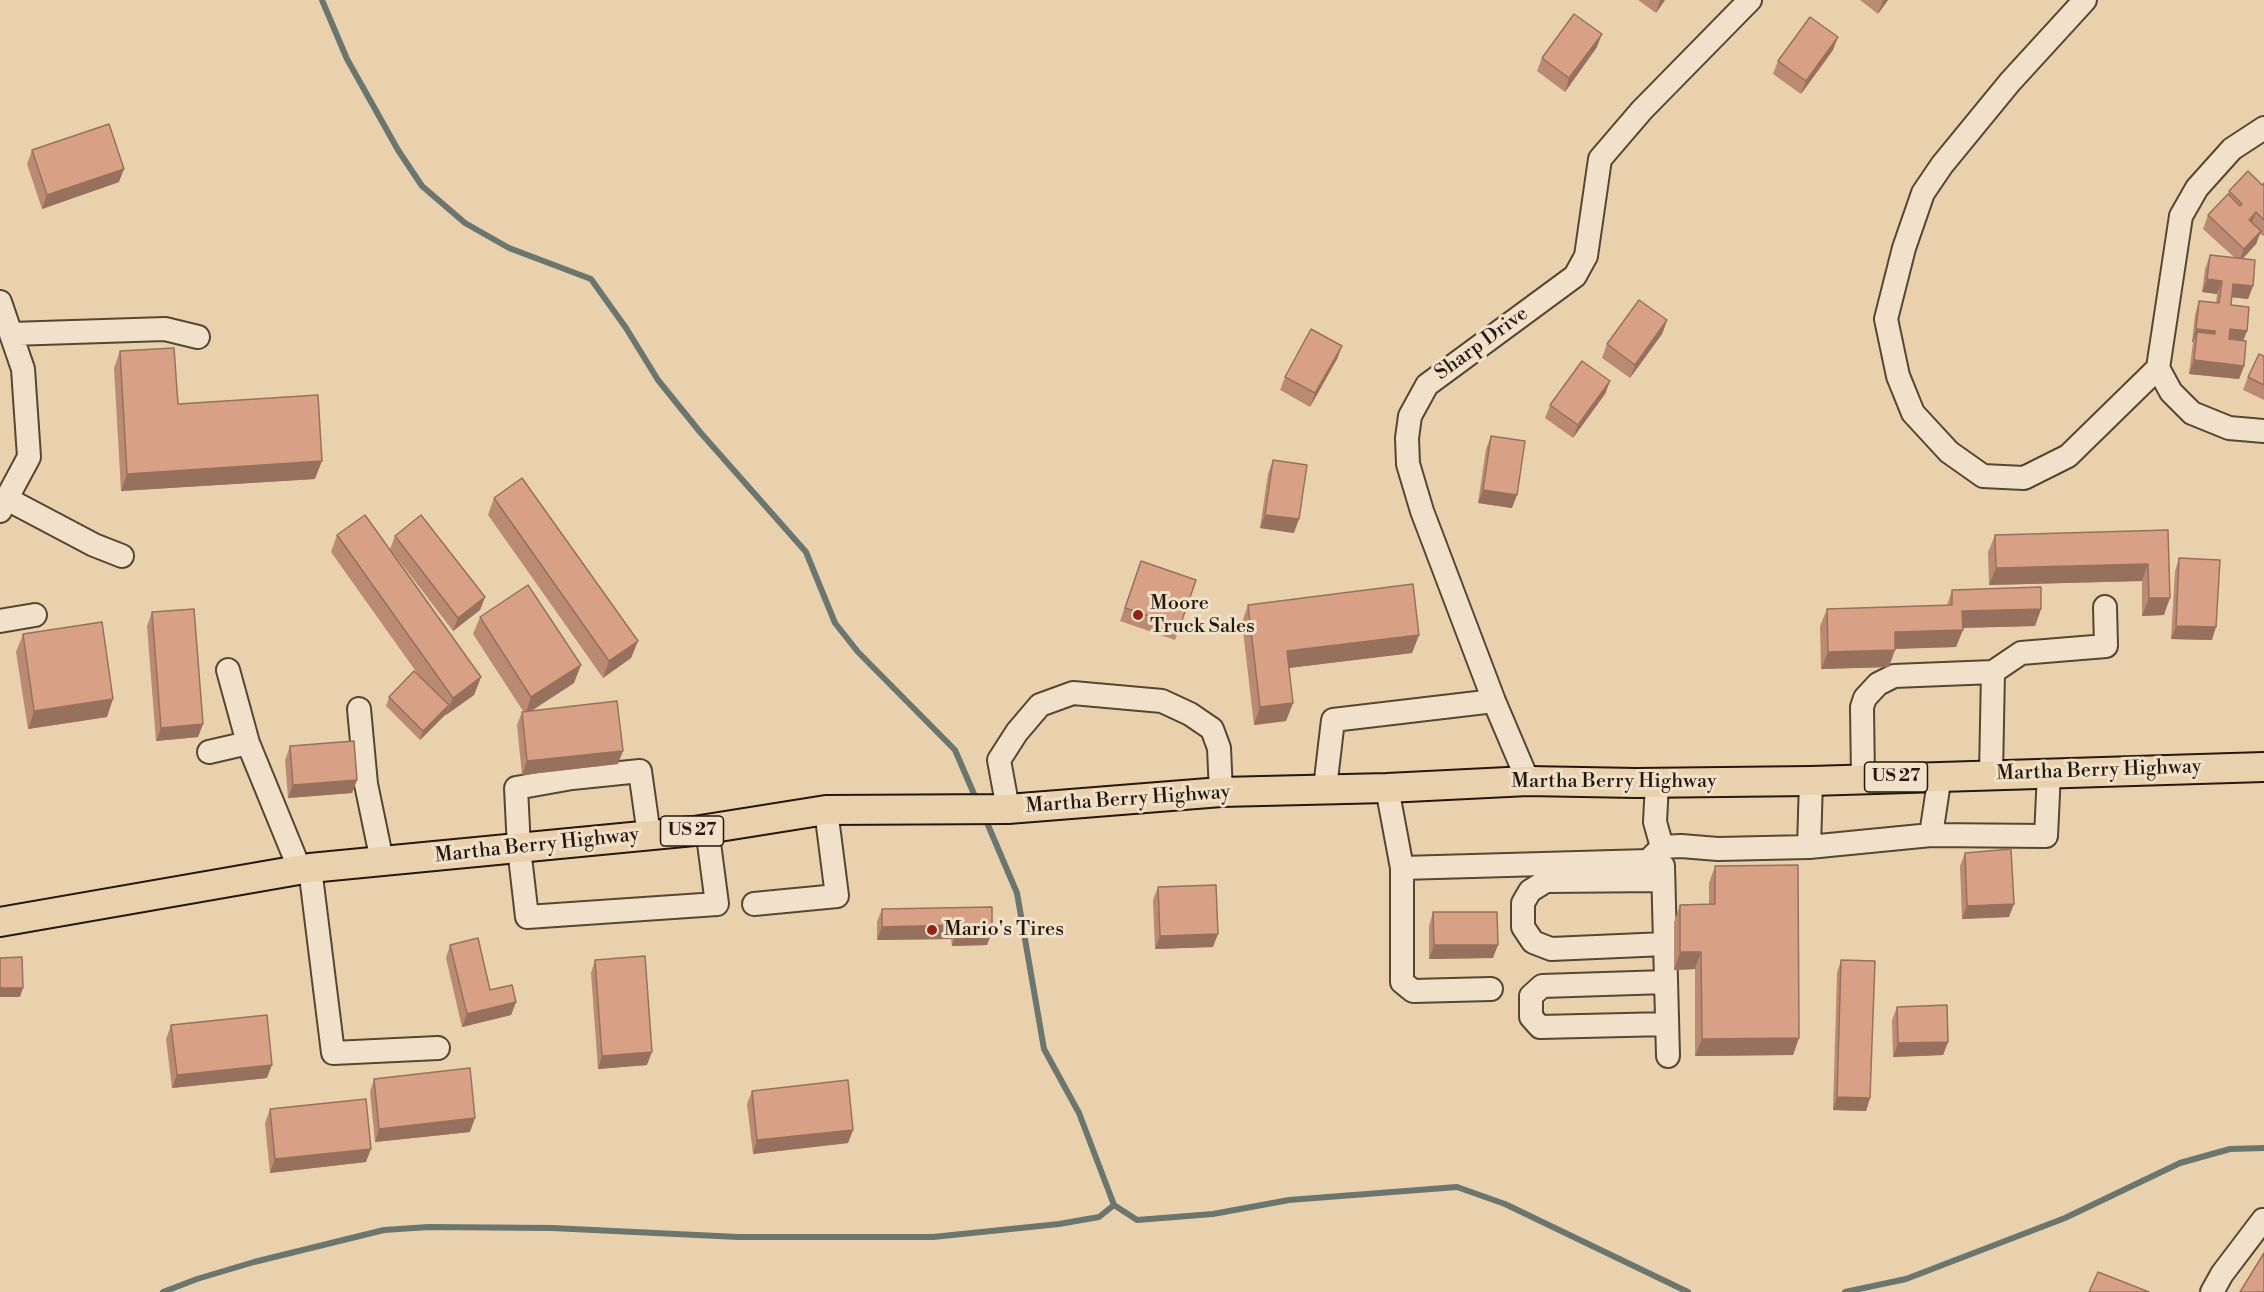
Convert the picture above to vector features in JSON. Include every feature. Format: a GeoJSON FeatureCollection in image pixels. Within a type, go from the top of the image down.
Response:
{"type":"FeatureCollection","features":[{"type":"Feature","properties":{"kind":"main road","name":"Martha Berry Highway"},"geometry":{"type":"LineString","coordinates":[[0,922],[305,869],[649,835],[826,810],[1008,809],[1221,792],[1387,788],[1528,781],[1657,783],[1811,781],[1940,775],[2264,767]]}},
{"type":"Feature","properties":{"kind":"street","name":"Sharp Drive"},"geometry":{"type":"LineString","coordinates":[[1528,781],[1494,701],[1422,511],[1408,464],[1407,438],[1410,416],[1426,385],[1575,276],[1586,256],[1600,159],[1641,110],[1750,0]]}},
{"type":"Feature","properties":{"kind":"street"},"geometry":{"type":"LineString","coordinates":[[2085,0],[2010,82],[1942,165],[1923,193],[1904,248],[1886,319],[1898,376],[1913,412],[1949,453],[1983,476],[2024,478],[2068,456],[2158,368],[2181,216],[2197,188],[2232,149],[2264,128]]}},
{"type":"Feature","properties":{"kind":"street"},"geometry":{"type":"LineString","coordinates":[[0,302],[9,344],[23,369],[29,457],[3,505],[122,556]]}},
{"type":"Feature","properties":{"kind":"street"},"geometry":{"type":"LineString","coordinates":[[9,344],[165,329],[198,337]]}},
{"type":"Feature","properties":{"kind":"street"},"geometry":{"type":"LineString","coordinates":[[2158,368],[2171,392],[2192,413],[2229,428],[2264,431]]}},
{"type":"Feature","properties":{"kind":"street"},"geometry":{"type":"LineString","coordinates":[[1863,779],[1862,707],[1865,698],[1878,684],[1894,676],[1993,672],[2021,653],[2106,646],[2105,607]]}},
{"type":"Feature","properties":{"kind":"street"},"geometry":{"type":"LineString","coordinates":[[0,621],[35,615]]}},
{"type":"Feature","properties":{"kind":"street"},"geometry":{"type":"LineString","coordinates":[[228,670],[248,743],[305,869],[333,1053],[438,1048]]}},
{"type":"Feature","properties":{"kind":"street"},"geometry":{"type":"LineString","coordinates":[[1991,774],[1993,672]]}},
{"type":"Feature","properties":{"kind":"street"},"geometry":{"type":"LineString","coordinates":[[1008,809],[999,760],[1017,732],[1040,705],[1073,693],[1162,701],[1190,714],[1212,729],[1219,748],[1221,792]]}},
{"type":"Feature","properties":{"kind":"street"},"geometry":{"type":"LineString","coordinates":[[1325,788],[1333,720],[1494,701]]}},
{"type":"Feature","properties":{"kind":"street"},"geometry":{"type":"LineString","coordinates":[[359,709],[366,784],[382,861]]}},
{"type":"Feature","properties":{"kind":"street"},"geometry":{"type":"LineString","coordinates":[[209,752],[248,743]]}},
{"type":"Feature","properties":{"kind":"street"},"geometry":{"type":"LineString","coordinates":[[649,835],[640,771],[516,788],[519,848],[528,917],[717,904],[707,828]]}},
{"type":"Feature","properties":{"kind":"street"},"geometry":{"type":"LineString","coordinates":[[1402,868],[1648,861],[1662,847],[1681,846],[1718,849],[1809,848],[1931,835],[2046,836],[2049,772]]}},
{"type":"Feature","properties":{"kind":"street"},"geometry":{"type":"LineString","coordinates":[[1931,835],[1940,775]]}},
{"type":"Feature","properties":{"kind":"street"},"geometry":{"type":"LineString","coordinates":[[1809,848],[1811,781]]}},
{"type":"Feature","properties":{"kind":"street"},"geometry":{"type":"LineString","coordinates":[[1657,783],[1655,822],[1662,847],[1668,1056]]}},
{"type":"Feature","properties":{"kind":"street"},"geometry":{"type":"LineString","coordinates":[[1387,788],[1402,868],[1402,982],[1413,992],[1491,989]]}},
{"type":"Feature","properties":{"kind":"street"},"geometry":{"type":"LineString","coordinates":[[754,904],[837,896],[826,810]]}},
{"type":"Feature","properties":{"kind":"street"},"geometry":{"type":"LineString","coordinates":[[1663,879],[1546,881],[1530,891],[1524,903],[1523,927],[1533,942],[1551,949],[1665,944]]}},
{"type":"Feature","properties":{"kind":"street"},"geometry":{"type":"LineString","coordinates":[[1666,982],[1542,986],[1531,996],[1531,1017],[1540,1027],[1667,1024]]}},
{"type":"Feature","properties":{"kind":"street"},"geometry":{"type":"LineString","coordinates":[[2212,1292],[2247,1240],[2264,1221]]}},
{"type":"Feature","properties":{"kind":"building"},"geometry":{"type":"Polygon","coordinates":[[[1574,14],[1602,34],[1569,78],[1542,58],[1574,14]]]}},
{"type":"Feature","properties":{"kind":"building"},"geometry":{"type":"Polygon","coordinates":[[[1810,17],[1838,37],[1806,81],[1778,61],[1810,17]]]}},
{"type":"Feature","properties":{"kind":"building"},"geometry":{"type":"Polygon","coordinates":[[[109,124],[124,169],[47,195],[32,150],[109,124]]]}},
{"type":"Feature","properties":{"kind":"building"},"geometry":{"type":"Polygon","coordinates":[[[2248,171],[2262,185],[2264,183],[2264,220],[2256,212],[2249,220],[2261,231],[2244,249],[2208,215],[2228,194],[2240,206],[2242,204],[2229,191],[2248,171]]]}},
{"type":"Feature","properties":{"kind":"building"},"geometry":{"type":"Polygon","coordinates":[[[2210,255],[2255,260],[2253,286],[2233,284],[2231,305],[2249,307],[2247,331],[2230,329],[2229,339],[2246,341],[2244,366],[2194,360],[2197,332],[2215,334],[2215,331],[2196,329],[2199,301],[2219,303],[2222,281],[2207,279],[2210,255]]]}},
{"type":"Feature","properties":{"kind":"building"},"geometry":{"type":"Polygon","coordinates":[[[1639,300],[1667,320],[1635,365],[1607,344],[1639,300]]]}},
{"type":"Feature","properties":{"kind":"building"},"geometry":{"type":"Polygon","coordinates":[[[1311,329],[1342,346],[1315,393],[1285,377],[1311,329]]]}},
{"type":"Feature","properties":{"kind":"building"},"geometry":{"type":"Polygon","coordinates":[[[174,348],[178,404],[318,395],[322,461],[127,474],[120,351],[174,348]]]}},
{"type":"Feature","properties":{"kind":"building"},"geometry":{"type":"Polygon","coordinates":[[[2259,354],[2264,356],[2264,385],[2248,377],[2259,354]]]}},
{"type":"Feature","properties":{"kind":"building"},"geometry":{"type":"Polygon","coordinates":[[[1582,361],[1610,381],[1578,425],[1550,405],[1582,361]]]}},
{"type":"Feature","properties":{"kind":"building"},"geometry":{"type":"Polygon","coordinates":[[[1491,436],[1525,441],[1517,495],[1483,490],[1491,436]]]}},
{"type":"Feature","properties":{"kind":"building"},"geometry":{"type":"Polygon","coordinates":[[[1273,460],[1307,465],[1299,519],[1265,515],[1273,460]]]}},
{"type":"Feature","properties":{"kind":"building"},"geometry":{"type":"Polygon","coordinates":[[[522,478],[638,641],[609,661],[494,498],[522,478]]]}},
{"type":"Feature","properties":{"kind":"building"},"geometry":{"type":"Polygon","coordinates":[[[365,515],[481,677],[453,698],[337,535],[365,515]]]}},
{"type":"Feature","properties":{"kind":"building"},"geometry":{"type":"Polygon","coordinates":[[[421,515],[485,597],[458,618],[395,536],[421,515]]]}},
{"type":"Feature","properties":{"kind":"building"},"geometry":{"type":"Polygon","coordinates":[[[2168,530],[2170,598],[2149,598],[2148,564],[1996,568],[1995,535],[2168,530]]]}},
{"type":"Feature","properties":{"kind":"building"},"geometry":{"type":"Polygon","coordinates":[[[2179,558],[2220,560],[2216,627],[2176,626],[2179,558]]]}},
{"type":"Feature","properties":{"kind":"building"},"geometry":{"type":"Polygon","coordinates":[[[1141,561],[1196,580],[1180,626],[1125,608],[1141,561]]]}},
{"type":"Feature","properties":{"kind":"building"},"geometry":{"type":"Polygon","coordinates":[[[1413,584],[1419,635],[1287,651],[1293,703],[1260,707],[1248,605],[1413,584]]]}},
{"type":"Feature","properties":{"kind":"building"},"geometry":{"type":"Polygon","coordinates":[[[528,585],[581,665],[531,697],[480,617],[528,585]]]}},
{"type":"Feature","properties":{"kind":"building"},"geometry":{"type":"Polygon","coordinates":[[[2041,587],[2041,609],[1962,611],[1963,630],[1895,632],[1895,650],[1828,652],[1827,609],[1952,605],[1952,590],[2041,587]]]}},
{"type":"Feature","properties":{"kind":"building"},"geometry":{"type":"Polygon","coordinates":[[[194,609],[203,724],[161,728],[152,612],[194,609]]]}},
{"type":"Feature","properties":{"kind":"building"},"geometry":{"type":"Polygon","coordinates":[[[102,622],[113,699],[34,711],[23,634],[102,622]]]}},
{"type":"Feature","properties":{"kind":"building"},"geometry":{"type":"Polygon","coordinates":[[[414,671],[449,705],[423,731],[389,697],[414,671]]]}},
{"type":"Feature","properties":{"kind":"building"},"geometry":{"type":"Polygon","coordinates":[[[617,701],[623,751],[527,761],[522,712],[617,701]]]}},
{"type":"Feature","properties":{"kind":"building"},"geometry":{"type":"Polygon","coordinates":[[[354,741],[357,780],[293,785],[290,746],[354,741]]]}},
{"type":"Feature","properties":{"kind":"building"},"geometry":{"type":"Polygon","coordinates":[[[2011,849],[2014,904],[1967,906],[1965,853],[2011,849]]]}},
{"type":"Feature","properties":{"kind":"building"},"geometry":{"type":"Polygon","coordinates":[[[1798,865],[1799,1038],[1702,1039],[1701,952],[1680,952],[1680,905],[1715,904],[1715,866],[1798,865]]]}},
{"type":"Feature","properties":{"kind":"building"},"geometry":{"type":"Polygon","coordinates":[[[1216,885],[1218,934],[1160,936],[1158,887],[1216,885]]]}},
{"type":"Feature","properties":{"kind":"building"},"geometry":{"type":"Polygon","coordinates":[[[992,907],[992,932],[956,932],[956,925],[882,927],[882,909],[992,907]]]}},
{"type":"Feature","properties":{"kind":"building"},"geometry":{"type":"Polygon","coordinates":[[[1433,912],[1497,912],[1498,945],[1434,945],[1433,912]]]}},
{"type":"Feature","properties":{"kind":"building"},"geometry":{"type":"Polygon","coordinates":[[[478,938],[490,990],[512,985],[516,1002],[467,1014],[450,945],[478,938]]]}},
{"type":"Feature","properties":{"kind":"building"},"geometry":{"type":"Polygon","coordinates":[[[645,956],[652,1052],[602,1056],[595,960],[645,956]]]}},
{"type":"Feature","properties":{"kind":"building"},"geometry":{"type":"Polygon","coordinates":[[[22,957],[23,988],[0,988],[0,958],[22,957]]]}},
{"type":"Feature","properties":{"kind":"building"},"geometry":{"type":"Polygon","coordinates":[[[1841,960],[1875,961],[1870,1098],[1837,1097],[1841,960]]]}},
{"type":"Feature","properties":{"kind":"building"},"geometry":{"type":"Polygon","coordinates":[[[1947,1005],[1948,1042],[1898,1043],[1897,1007],[1947,1005]]]}},
{"type":"Feature","properties":{"kind":"building"},"geometry":{"type":"Polygon","coordinates":[[[267,1015],[272,1065],[177,1075],[171,1025],[267,1015]]]}},
{"type":"Feature","properties":{"kind":"building"},"geometry":{"type":"Polygon","coordinates":[[[470,1068],[475,1118],[379,1129],[374,1079],[470,1068]]]}},
{"type":"Feature","properties":{"kind":"building"},"geometry":{"type":"Polygon","coordinates":[[[848,1080],[853,1130],[757,1140],[752,1091],[848,1080]]]}},
{"type":"Feature","properties":{"kind":"building"},"geometry":{"type":"Polygon","coordinates":[[[366,1099],[371,1149],[275,1159],[270,1109],[366,1099]]]}},
{"type":"Feature","properties":{"kind":"building"},"geometry":{"type":"Polygon","coordinates":[[[2264,1253],[2264,1292],[2240,1292],[2264,1253]]]}},
{"type":"Feature","properties":{"kind":"building"},"geometry":{"type":"Polygon","coordinates":[[[2098,1272],[2149,1292],[2089,1292],[2098,1272]]]}},
{"type":"Feature","properties":{"kind":"waterway"},"geometry":{"type":"LineString","coordinates":[[322,0],[347,59],[398,150],[422,186],[465,223],[509,248],[591,279],[626,328],[658,380],[700,432],[806,552],[835,623],[858,652],[955,750],[977,801]]}},
{"type":"Feature","properties":{"kind":"waterway"},"geometry":{"type":"LineString","coordinates":[[985,818],[1017,893],[1044,1049],[1079,1113],[1114,1205],[1137,1220],[1213,1214],[1289,1200],[1457,1187],[1505,1204],[1688,1292]]}},
{"type":"Feature","properties":{"kind":"waterway"},"geometry":{"type":"LineString","coordinates":[[1845,1292],[1906,1279],[2065,1218],[2180,1163],[2230,1149],[2264,1148]]}},
{"type":"Feature","properties":{"kind":"waterway"},"geometry":{"type":"LineString","coordinates":[[163,1292],[254,1262],[384,1230],[429,1227],[552,1228],[738,1237],[933,1237],[1059,1224],[1099,1217],[1114,1205]]}},
{"type":"Feature","properties":{"kind":"place","name":"Moore Truck Sales"},"geometry":{"type":"Point","coordinates":[1138,615]}},
{"type":"Feature","properties":{"kind":"place","name":"Mario's Tires"},"geometry":{"type":"Point","coordinates":[932,930]}}]}
